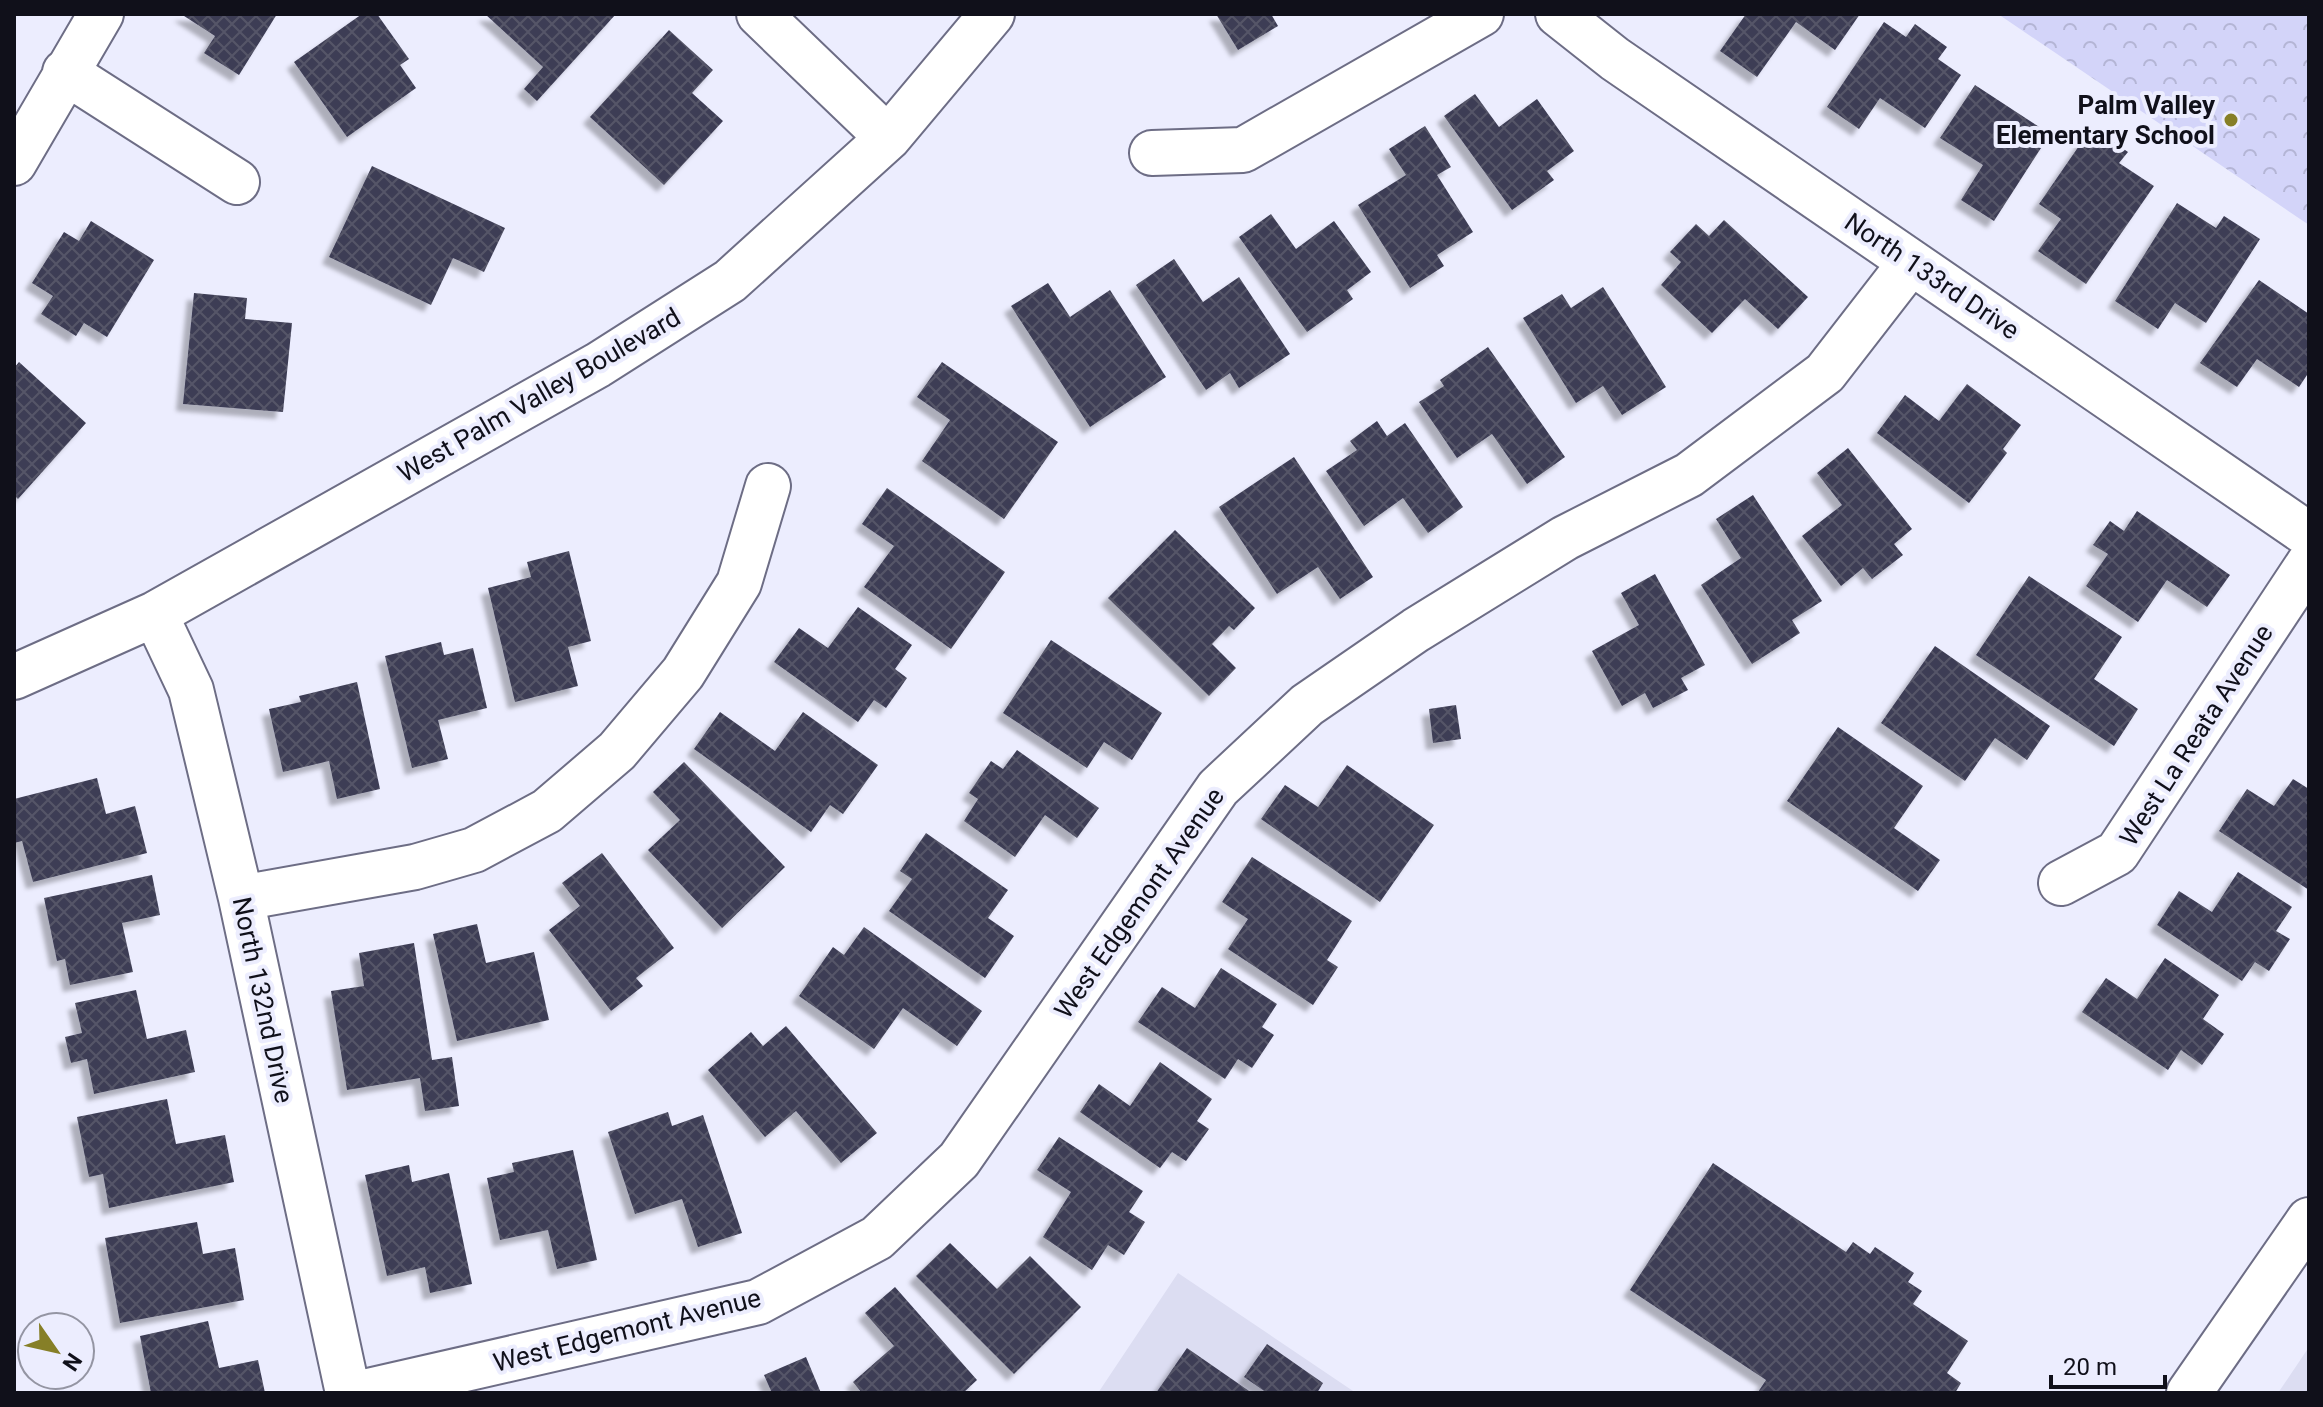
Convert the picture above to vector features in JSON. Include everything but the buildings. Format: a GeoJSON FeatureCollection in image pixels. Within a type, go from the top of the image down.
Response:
{"type":"FeatureCollection","features":[{"type":"Feature","properties":{"kind":"street"},"geometry":{"type":"LineString","coordinates":[[14,163],[101,14]]}},
{"type":"Feature","properties":{"kind":"street"},"geometry":{"type":"LineString","coordinates":[[759,14],[888,138]]}},
{"type":"Feature","properties":{"kind":"street","name":"West Palm Valley Boulevard"},"geometry":{"type":"LineString","coordinates":[[14,677],[155,614],[598,365],[730,281],[888,138],[992,14]]}},
{"type":"Feature","properties":{"kind":"street"},"geometry":{"type":"LineString","coordinates":[[1152,153],[1243,150],[1481,14]]}},
{"type":"Feature","properties":{"kind":"street","name":"North 133rd Drive"},"geometry":{"type":"LineString","coordinates":[[1558,14],[1615,59],[2309,535]]}},
{"type":"Feature","properties":{"kind":"street"},"geometry":{"type":"LineString","coordinates":[[65,72],[237,182]]}},
{"type":"Feature","properties":{"kind":"street","name":"West Edgemont Avenue"},"geometry":{"type":"LineString","coordinates":[[360,1393],[758,1302],[877,1238],[959,1160],[1218,788],[1307,705],[1416,630],[1565,538],[1689,475],[1825,373],[1911,262]]}},
{"type":"Feature","properties":{"kind":"street"},"geometry":{"type":"LineString","coordinates":[[241,898],[415,867],[474,850],[547,811],[617,751],[683,673],[739,583],[768,486]]}},
{"type":"Feature","properties":{"kind":"street","name":"West La Reata Avenue"},"geometry":{"type":"LineString","coordinates":[[2061,883],[2117,853],[2309,563]]}},
{"type":"Feature","properties":{"kind":"street","name":"North 132nd Drive"},"geometry":{"type":"LineString","coordinates":[[155,614],[191,690],[241,898],[348,1393]]}},
{"type":"Feature","properties":{"kind":"street"},"geometry":{"type":"LineString","coordinates":[[2189,1393],[2309,1220]]}},
{"type":"Feature","properties":{"kind":"shaded area"},"geometry":{"type":"Polygon","coordinates":[[[1178,1273],[1356,1393],[1098,1393],[1178,1273]]]}},
{"type":"Feature","properties":{"kind":"shaded area"},"geometry":{"type":"Polygon","coordinates":[[[2309,1347],[2309,1393],[2278,1393],[2309,1347]]]}},
{"type":"Feature","properties":{"kind":"green space","name":"Palm Valley Elementary School"},"geometry":{"type":"Polygon","coordinates":[[[1998,14],[2309,14],[2309,225],[1998,14]]]}},
{"type":"Feature","properties":{"kind":"place","name":"Palm Valley Elementary School"},"geometry":{"type":"Point","coordinates":[2231,120]}}]}
